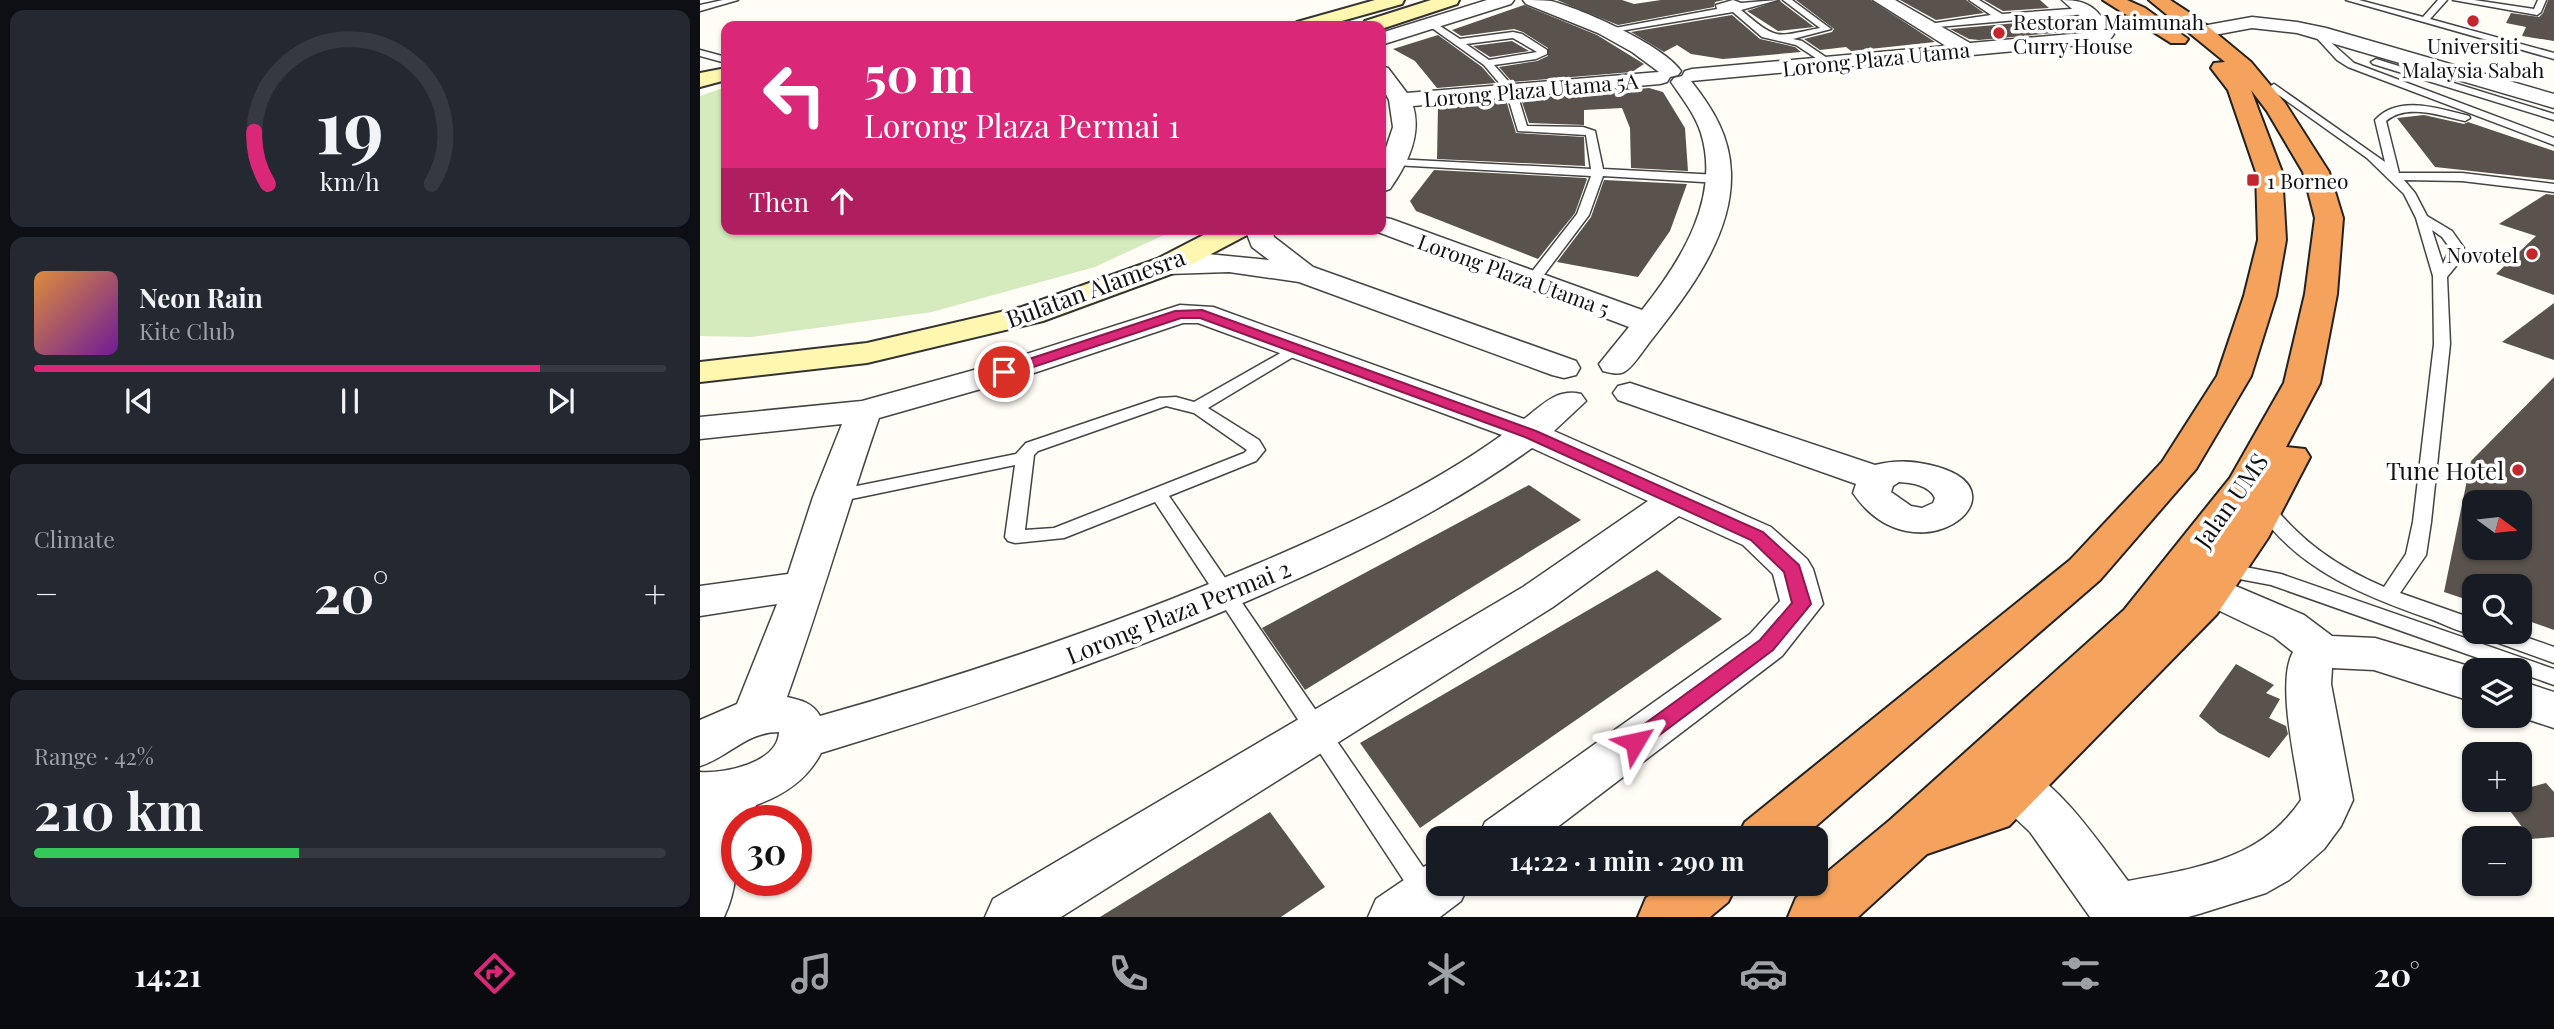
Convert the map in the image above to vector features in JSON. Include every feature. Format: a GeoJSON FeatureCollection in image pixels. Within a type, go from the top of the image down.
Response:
{"type":"FeatureCollection","features":[{"type":"Feature","properties":{"kind":"highway"},"geometry":{"type":"LineString","coordinates":[[2112,0],[2138,12],[2190,50]]}},
{"type":"Feature","properties":{"kind":"highway","name":"Jalan UMS"},"geometry":{"type":"LineString","coordinates":[[2138,0],[2187,35],[2227,72],[2263,95]]}},
{"type":"Feature","properties":{"kind":"highway","name":"Jalan UMS"},"geometry":{"type":"LineString","coordinates":[[1817,917],[1909,836],[2140,621],[2248,482],[2302,383],[2321,294],[2329,218],[2316,172],[2243,67],[2201,26],[2158,0]]}},
{"type":"Feature","properties":{"kind":"highway"},"geometry":{"type":"LineString","coordinates":[[2175,0],[2201,26]]}},
{"type":"Feature","properties":{"kind":"highway"},"geometry":{"type":"LineString","coordinates":[[2207,65],[2263,95]]}},
{"type":"Feature","properties":{"kind":"highway","name":"Jalan UMS"},"geometry":{"type":"LineString","coordinates":[[1778,826],[2085,570],[2177,469],[2234,376],[2260,296],[2272,240],[2263,95]]}},
{"type":"Feature","properties":{"kind":"highway"},"geometry":{"type":"LineString","coordinates":[[1909,836],[1990,810],[2201,603],[2219,580],[2264,507],[2292,454],[2291,403]]}},
{"type":"Feature","properties":{"kind":"highway"},"geometry":{"type":"LineString","coordinates":[[1667,917],[1693,896]]}},
{"type":"Feature","properties":{"kind":"street"},"geometry":{"type":"LineString","coordinates":[[1322,21],[1395,0]]}},
{"type":"Feature","properties":{"kind":"street"},"geometry":{"type":"LineString","coordinates":[[1383,21],[1450,0]]}},
{"type":"Feature","properties":{"kind":"street"},"geometry":{"type":"LineString","coordinates":[[1386,37],[1505,0]]}},
{"type":"Feature","properties":{"kind":"street"},"geometry":{"type":"LineString","coordinates":[[1168,265],[1228,263],[1305,274],[1567,385],[1596,405],[1621,399],[1622,378],[1648,323],[1690,263],[1711,220],[1718,179],[1715,141],[1699,106],[1676,76],[1655,58],[1608,30],[1532,0]]}},
{"type":"Feature","properties":{"kind":"street"},"geometry":{"type":"LineString","coordinates":[[1882,0],[1966,49]]}},
{"type":"Feature","properties":{"kind":"street"},"geometry":{"type":"LineString","coordinates":[[2262,4],[2554,90]]}},
{"type":"Feature","properties":{"kind":"street","name":"Lorong Plaza Utama"},"geometry":{"type":"LineString","coordinates":[[1676,76],[1831,64],[2102,37],[2105,34],[2095,19],[2078,6]]}},
{"type":"Feature","properties":{"kind":"street"},"geometry":{"type":"LineString","coordinates":[[2201,26],[2262,24],[2318,33],[2554,101]]}},
{"type":"Feature","properties":{"kind":"street"},"geometry":{"type":"LineString","coordinates":[[700,80],[721,75]]}},
{"type":"Feature","properties":{"kind":"street","name":"Lorong Plaza Utama 5A"},"geometry":{"type":"LineString","coordinates":[[1402,100],[1676,76]]}},
{"type":"Feature","properties":{"kind":"street"},"geometry":{"type":"LineString","coordinates":[[1386,79],[1402,100],[1406,131],[1386,176]]}},
{"type":"Feature","properties":{"kind":"street","name":"Lorong Plaza Utama 5"},"geometry":{"type":"LineString","coordinates":[[1386,227],[1648,323]]}},
{"type":"Feature","properties":{"kind":"street","name":"Bulatan Alamesra"},"geometry":{"type":"LineString","coordinates":[[700,372],[867,353],[1032,314],[1168,265],[1226,235]]}},
{"type":"Feature","properties":{"kind":"street"},"geometry":{"type":"LineString","coordinates":[[1260,235],[1262,241],[1305,274]]}},
{"type":"Feature","properties":{"kind":"street"},"geometry":{"type":"LineString","coordinates":[[700,428],[864,411],[1004,372],[1180,314],[1202,314],[1531,434],[1674,501],[1757,536],[1793,569],[1802,604],[1766,645],[1520,826]]}},
{"type":"Feature","properties":{"kind":"street"},"geometry":{"type":"LineString","coordinates":[[1567,385],[1588,361],[1622,378],[1878,479]]}},
{"type":"Feature","properties":{"kind":"street","name":"Lorong Plaza Permai 2"},"geometry":{"type":"LineString","coordinates":[[803,740],[1030,670],[1226,596],[1346,540],[1447,486],[1531,434],[1567,385]]}},
{"type":"Feature","properties":{"kind":"street"},"geometry":{"type":"LineString","coordinates":[[756,716],[805,586],[832,497],[864,411]]}},
{"type":"Feature","properties":{"kind":"street"},"geometry":{"type":"LineString","coordinates":[[1013,917],[1538,597],[1674,501]]}},
{"type":"Feature","properties":{"kind":"street"},"geometry":{"type":"LineString","coordinates":[[2219,580],[2290,626],[2322,651],[2375,654],[2462,681]]}},
{"type":"Feature","properties":{"kind":"street"},"geometry":{"type":"LineString","coordinates":[[700,601],[805,586]]}},
{"type":"Feature","properties":{"kind":"street"},"geometry":{"type":"LineString","coordinates":[[2014,786],[2048,817],[2120,913],[2250,875],[2312,828],[2323,812],[2327,800],[2308,684],[2310,662],[2322,651]]}},
{"type":"Feature","properties":{"kind":"street"},"geometry":{"type":"LineString","coordinates":[[2532,703],[2554,710]]}},
{"type":"Feature","properties":{"kind":"street"},"geometry":{"type":"LineString","coordinates":[[700,747],[731,725],[773,713],[798,720],[803,729],[803,740],[798,751],[771,776],[717,792],[700,909]]}},
{"type":"Feature","properties":{"kind":"lane"},"geometry":{"type":"LineString","coordinates":[[700,8],[734,0]]}},
{"type":"Feature","properties":{"kind":"lane"},"geometry":{"type":"LineString","coordinates":[[1608,30],[1723,4],[1739,8],[1774,0]]}},
{"type":"Feature","properties":{"kind":"lane"},"geometry":{"type":"LineString","coordinates":[[1783,38],[1826,29],[1787,0]]}},
{"type":"Feature","properties":{"kind":"lane"},"geometry":{"type":"LineString","coordinates":[[1973,0],[2000,17]]}},
{"type":"Feature","properties":{"kind":"lane"},"geometry":{"type":"LineString","coordinates":[[2350,0],[2554,56]]}},
{"type":"Feature","properties":{"kind":"lane"},"geometry":{"type":"LineString","coordinates":[[2425,20],[2443,0]]}},
{"type":"Feature","properties":{"kind":"lane"},"geometry":{"type":"LineString","coordinates":[[2457,0],[2541,13],[2542,0]]}},
{"type":"Feature","properties":{"kind":"lane"},"geometry":{"type":"LineString","coordinates":[[1926,25],[2078,6]]}},
{"type":"Feature","properties":{"kind":"lane"},"geometry":{"type":"LineString","coordinates":[[1739,8],[1765,35],[1799,43],[1831,64]]}},
{"type":"Feature","properties":{"kind":"lane"},"geometry":{"type":"LineString","coordinates":[[1442,19],[1435,26],[1487,63],[1511,90],[1524,130],[1583,130],[1591,133],[1598,173],[1583,215],[1532,281]]}},
{"type":"Feature","properties":{"kind":"lane"},"geometry":{"type":"LineString","coordinates":[[2318,33],[2340,58],[2351,65],[2554,143]]}},
{"type":"Feature","properties":{"kind":"lane"},"geometry":{"type":"LineString","coordinates":[[1460,42],[1513,35],[1522,37],[1544,52],[1536,56],[1487,63]]}},
{"type":"Feature","properties":{"kind":"lane"},"geometry":{"type":"LineString","coordinates":[[700,53],[721,59]]}},
{"type":"Feature","properties":{"kind":"lane"},"geometry":{"type":"LineString","coordinates":[[2376,62],[2554,117]]}},
{"type":"Feature","properties":{"kind":"lane"},"geometry":{"type":"LineString","coordinates":[[2263,95],[2371,156],[2394,176],[2409,193],[2422,218],[2440,276],[2442,344],[2422,522],[2416,555],[2388,596]]}},
{"type":"Feature","properties":{"kind":"lane"},"geometry":{"type":"LineString","coordinates":[[2394,176],[2380,120],[2386,113],[2401,109],[2472,120],[2554,143]]}},
{"type":"Feature","properties":{"kind":"lane"},"geometry":{"type":"LineString","coordinates":[[1394,163],[1718,179]]}},
{"type":"Feature","properties":{"kind":"lane"},"geometry":{"type":"LineString","coordinates":[[2394,176],[2462,177],[2554,188]]}},
{"type":"Feature","properties":{"kind":"lane"},"geometry":{"type":"LineString","coordinates":[[2422,218],[2447,234],[2457,248],[2454,260],[2440,276]]}},
{"type":"Feature","properties":{"kind":"lane"},"geometry":{"type":"LineString","coordinates":[[1195,408],[1298,348]]}},
{"type":"Feature","properties":{"kind":"lane"},"geometry":{"type":"LineString","coordinates":[[1165,401],[1183,402],[1195,408],[1253,444],[1256,450],[1250,457],[1057,534],[1015,537],[1024,457],[1032,447],[1165,401]]}},
{"type":"Feature","properties":{"kind":"lane"},"geometry":{"type":"LineString","coordinates":[[832,497],[1024,457]]}},
{"type":"Feature","properties":{"kind":"lane"},"geometry":{"type":"LineString","coordinates":[[1158,493],[1317,733],[1422,898]]}},
{"type":"Feature","properties":{"kind":"lane"},"geometry":{"type":"LineString","coordinates":[[2264,507],[2287,537],[2316,561],[2388,596],[2462,623]]}},
{"type":"Feature","properties":{"kind":"lane"},"geometry":{"type":"LineString","coordinates":[[2219,580],[2274,579],[2554,677]]}},
{"type":"Feature","properties":{"kind":"lane"},"geometry":{"type":"LineString","coordinates":[[2523,644],[2554,655]]}},
{"type":"Feature","properties":{"kind":"green space"},"geometry":{"type":"Polygon","coordinates":[[[721,89],[721,235],[1164,235],[1095,267],[932,312],[751,337],[700,336],[700,96],[721,89]]]}},
{"type":"Feature","properties":{"kind":"building"},"geometry":{"type":"Polygon","coordinates":[[[1557,0],[1622,0],[1634,4],[1661,0],[1724,0],[1715,2],[1714,7],[1618,25],[1557,0]]]}},
{"type":"Feature","properties":{"kind":"building"},"geometry":{"type":"Polygon","coordinates":[[[1780,0],[1814,27],[1778,31],[1747,11],[1780,0]]]}},
{"type":"Feature","properties":{"kind":"building"},"geometry":{"type":"Polygon","coordinates":[[[1796,0],[1871,0],[1935,42],[1851,51],[1846,47],[1820,50],[1804,39],[1832,32],[1834,29],[1796,0]]]}},
{"type":"Feature","properties":{"kind":"building"},"geometry":{"type":"Polygon","coordinates":[[[1900,0],[1966,0],[1984,13],[1936,20],[1900,0]]]}},
{"type":"Feature","properties":{"kind":"building"},"geometry":{"type":"Polygon","coordinates":[[[1984,0],[2040,0],[2049,8],[2003,11],[1984,0]]]}},
{"type":"Feature","properties":{"kind":"building"},"geometry":{"type":"Polygon","coordinates":[[[2548,0],[2554,0],[2554,41],[2522,36],[2526,27],[2506,23],[2511,13],[2539,17],[2548,0]]]}},
{"type":"Feature","properties":{"kind":"building"},"geometry":{"type":"Polygon","coordinates":[[[1524,5],[1597,35],[1644,64],[1632,72],[1512,82],[1499,67],[1537,61],[1548,56],[1548,48],[1514,29],[1461,36],[1452,30],[1524,5]]]}},
{"type":"Feature","properties":{"kind":"building"},"geometry":{"type":"Polygon","coordinates":[[[1732,15],[1760,39],[1795,47],[1801,52],[1723,59],[1691,54],[1677,45],[1664,52],[1631,32],[1732,15]]]}},
{"type":"Feature","properties":{"kind":"building"},"geometry":{"type":"Polygon","coordinates":[[[2062,19],[2076,31],[1979,40],[1969,39],[1950,29],[2062,19]]]}},
{"type":"Feature","properties":{"kind":"building"},"geometry":{"type":"Polygon","coordinates":[[[1438,35],[1482,67],[1496,83],[1437,88],[1415,61],[1393,49],[1438,35]]]}},
{"type":"Feature","properties":{"kind":"building"},"geometry":{"type":"Polygon","coordinates":[[[1512,41],[1529,51],[1490,57],[1473,46],[1512,41]]]}},
{"type":"Feature","properties":{"kind":"building"},"geometry":{"type":"Polygon","coordinates":[[[1649,88],[1663,92],[1685,128],[1688,171],[1631,168],[1630,128],[1622,108],[1584,110],[1584,125],[1529,123],[1521,99],[1649,88]]]}},
{"type":"Feature","properties":{"kind":"building"},"geometry":{"type":"Polygon","coordinates":[[[1506,100],[1516,133],[1584,137],[1585,166],[1437,159],[1438,106],[1506,100]]]}},
{"type":"Feature","properties":{"kind":"building"},"geometry":{"type":"Polygon","coordinates":[[[2424,115],[2464,124],[2468,122],[2554,151],[2554,180],[2435,167],[2397,118],[2424,115]]]}},
{"type":"Feature","properties":{"kind":"building"},"geometry":{"type":"Polygon","coordinates":[[[1434,170],[1587,179],[1575,213],[1538,259],[1416,211],[1410,201],[1434,170]]]}},
{"type":"Feature","properties":{"kind":"building"},"geometry":{"type":"Polygon","coordinates":[[[1604,180],[1687,184],[1670,231],[1638,277],[1557,262],[1591,217],[1604,180]]]}},
{"type":"Feature","properties":{"kind":"building"},"geometry":{"type":"Polygon","coordinates":[[[2546,194],[2554,195],[2554,295],[2496,274],[2536,236],[2499,224],[2546,194]]]}},
{"type":"Feature","properties":{"kind":"building"},"geometry":{"type":"Polygon","coordinates":[[[2554,303],[2554,360],[2502,342],[2554,303]]]}},
{"type":"Feature","properties":{"kind":"building"},"geometry":{"type":"Polygon","coordinates":[[[2554,377],[2554,630],[2532,622],[2532,574],[2462,574],[2462,598],[2444,592],[2462,505],[2462,560],[2532,560],[2532,490],[2465,490],[2471,461],[2554,377]]]}},
{"type":"Feature","properties":{"kind":"building"},"geometry":{"type":"Polygon","coordinates":[[[1529,485],[1581,520],[1305,690],[1262,628],[1529,485]]]}},
{"type":"Feature","properties":{"kind":"building"},"geometry":{"type":"Polygon","coordinates":[[[1657,570],[1722,619],[1420,828],[1360,743],[1657,570]]]}},
{"type":"Feature","properties":{"kind":"building"},"geometry":{"type":"Polygon","coordinates":[[[2236,664],[2274,685],[2266,693],[2280,699],[2269,718],[2286,726],[2288,734],[2269,758],[2219,733],[2199,716],[2236,664]]]}},
{"type":"Feature","properties":{"kind":"building"},"geometry":{"type":"Polygon","coordinates":[[[2546,783],[2554,792],[2554,837],[2532,839],[2532,826],[2521,826],[2511,812],[2532,812],[2532,787],[2546,783]]]}},
{"type":"Feature","properties":{"kind":"building"},"geometry":{"type":"Polygon","coordinates":[[[1270,812],[1325,887],[1281,917],[1100,917],[1270,812]]]}},
{"type":"Feature","properties":{"kind":"place","name":"Universiti Malaysia Sabah"},"geometry":{"type":"Point","coordinates":[2473,21]}},
{"type":"Feature","properties":{"kind":"place","name":"Restoran Maimunah Curry House"},"geometry":{"type":"Point","coordinates":[1999,33]}},
{"type":"Feature","properties":{"kind":"place","name":"1 Borneo"},"geometry":{"type":"Point","coordinates":[2253,180]}},
{"type":"Feature","properties":{"kind":"place","name":"Novotel"},"geometry":{"type":"Point","coordinates":[2532,254]}},
{"type":"Feature","properties":{"kind":"place","name":"Tune Hotel"},"geometry":{"type":"Point","coordinates":[2518,470]}},
{"type":"Feature","properties":{"kind":"route"},"geometry":{"type":"LineString","coordinates":[[1004,372],[1180,314],[1202,314],[1531,434],[1674,501],[1757,536],[1793,569],[1802,604],[1766,645],[1635,742]]}}]}
